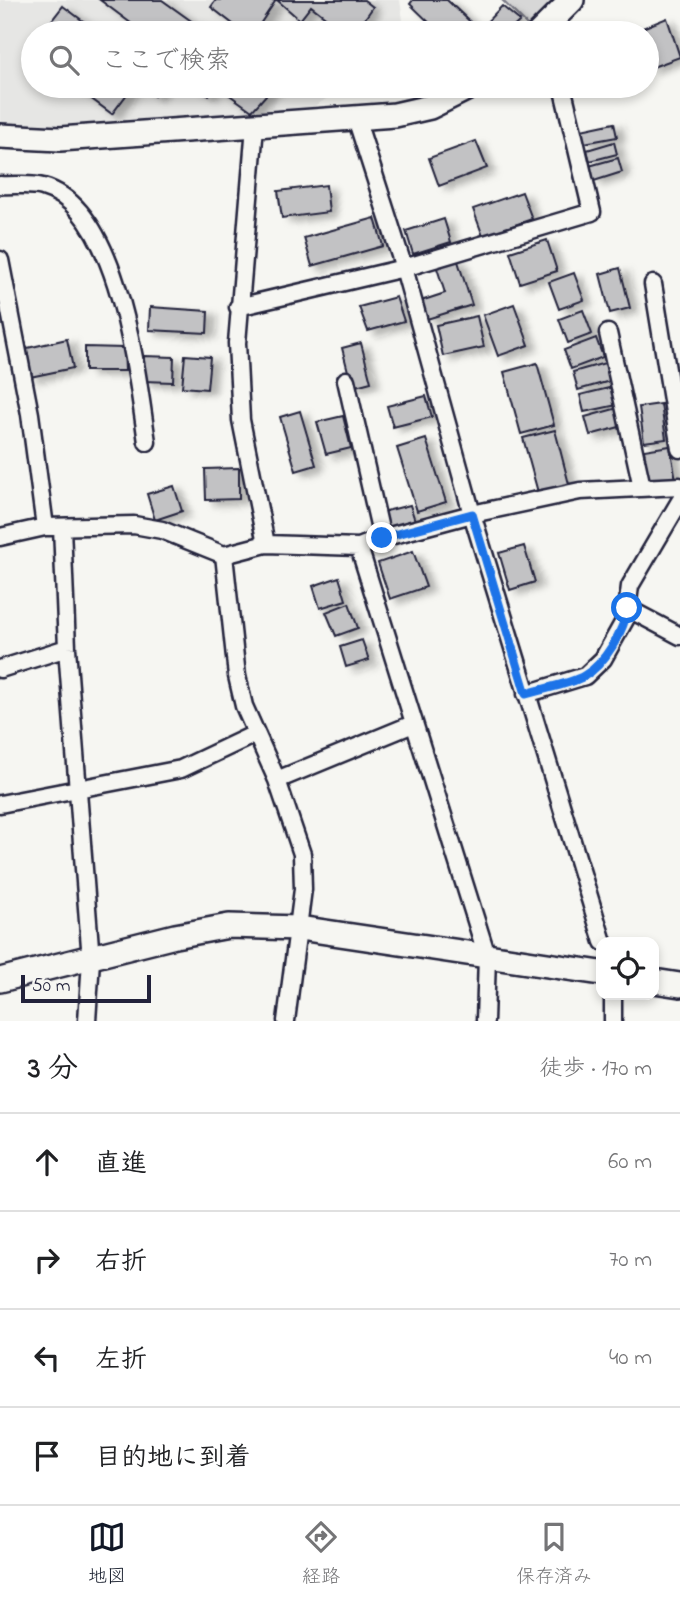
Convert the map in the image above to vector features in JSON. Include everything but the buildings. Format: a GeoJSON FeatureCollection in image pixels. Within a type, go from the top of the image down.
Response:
{"type":"FeatureCollection","features":[{"type":"Feature","properties":{"kind":"street"},"geometry":{"type":"LineString","coordinates":[[554,21],[572,0]]}},
{"type":"Feature","properties":{"kind":"street"},"geometry":{"type":"LineString","coordinates":[[0,136],[60,139],[396,115],[430,107],[448,98]]}},
{"type":"Feature","properties":{"kind":"street"},"geometry":{"type":"LineString","coordinates":[[238,307],[404,268],[592,212],[565,98]]}},
{"type":"Feature","properties":{"kind":"street"},"geometry":{"type":"LineString","coordinates":[[356,118],[404,268],[472,514],[601,937]]}},
{"type":"Feature","properties":{"kind":"street"},"geometry":{"type":"LineString","coordinates":[[255,126],[247,235],[238,307],[241,420],[266,544]]}},
{"type":"Feature","properties":{"kind":"street"},"geometry":{"type":"LineString","coordinates":[[0,185],[44,187],[78,207],[106,255],[129,329],[147,442]]}},
{"type":"Feature","properties":{"kind":"street"},"geometry":{"type":"LineString","coordinates":[[0,260],[30,414],[45,527]]}},
{"type":"Feature","properties":{"kind":"street"},"geometry":{"type":"LineString","coordinates":[[653,284],[680,449]]}},
{"type":"Feature","properties":{"kind":"street"},"geometry":{"type":"LineString","coordinates":[[608,333],[642,487]]}},
{"type":"Feature","properties":{"kind":"street"},"geometry":{"type":"LineString","coordinates":[[346,380],[382,538]]}},
{"type":"Feature","properties":{"kind":"street"},"geometry":{"type":"LineString","coordinates":[[0,537],[45,527],[134,524],[162,530],[224,555],[266,544],[359,547],[382,538],[472,514],[580,491],[680,486]]}},
{"type":"Feature","properties":{"kind":"street"},"geometry":{"type":"LineString","coordinates":[[526,694],[585,676],[603,659],[626,618],[630,586],[680,501]]}},
{"type":"Feature","properties":{"kind":"street"},"geometry":{"type":"LineString","coordinates":[[62,527],[67,648],[91,960],[87,1021]]}},
{"type":"Feature","properties":{"kind":"street"},"geometry":{"type":"LineString","coordinates":[[359,547],[487,956],[485,1021]]}},
{"type":"Feature","properties":{"kind":"street"},"geometry":{"type":"LineString","coordinates":[[224,555],[237,676],[255,734],[277,780],[302,854],[303,889],[286,1021]]}},
{"type":"Feature","properties":{"kind":"street"},"geometry":{"type":"LineString","coordinates":[[627,608],[680,636]]}},
{"type":"Feature","properties":{"kind":"street"},"geometry":{"type":"LineString","coordinates":[[0,669],[67,648]]}},
{"type":"Feature","properties":{"kind":"street"},"geometry":{"type":"LineString","coordinates":[[277,780],[413,724]]}},
{"type":"Feature","properties":{"kind":"street"},"geometry":{"type":"LineString","coordinates":[[0,804],[181,769],[255,734]]}},
{"type":"Feature","properties":{"kind":"street"},"geometry":{"type":"LineString","coordinates":[[0,980],[91,960],[175,936],[229,926],[299,928],[596,972]]}},
{"type":"Feature","properties":{"kind":"street"},"geometry":{"type":"LineString","coordinates":[[659,982],[680,985]]}},
{"type":"Feature","properties":{"kind":"street"},"geometry":{"type":"LineString","coordinates":[[613,1000],[614,1021]]}},
{"type":"Feature","properties":{"kind":"shaded area"},"geometry":{"type":"Polygon","coordinates":[[[0,0],[400,0],[402,21],[21,21],[21,98],[328,98],[308,110],[23,127],[0,122],[0,0]]]}},
{"type":"Feature","properties":{"kind":"shaded area"},"geometry":{"type":"Polygon","coordinates":[[[502,0],[554,0],[533,21],[523,21],[502,0]]]}},
{"type":"Feature","properties":{"kind":"route"},"geometry":{"type":"LineString","coordinates":[[382,538],[472,514],[526,694],[585,676],[603,659],[626,618],[627,608]]}}]}
